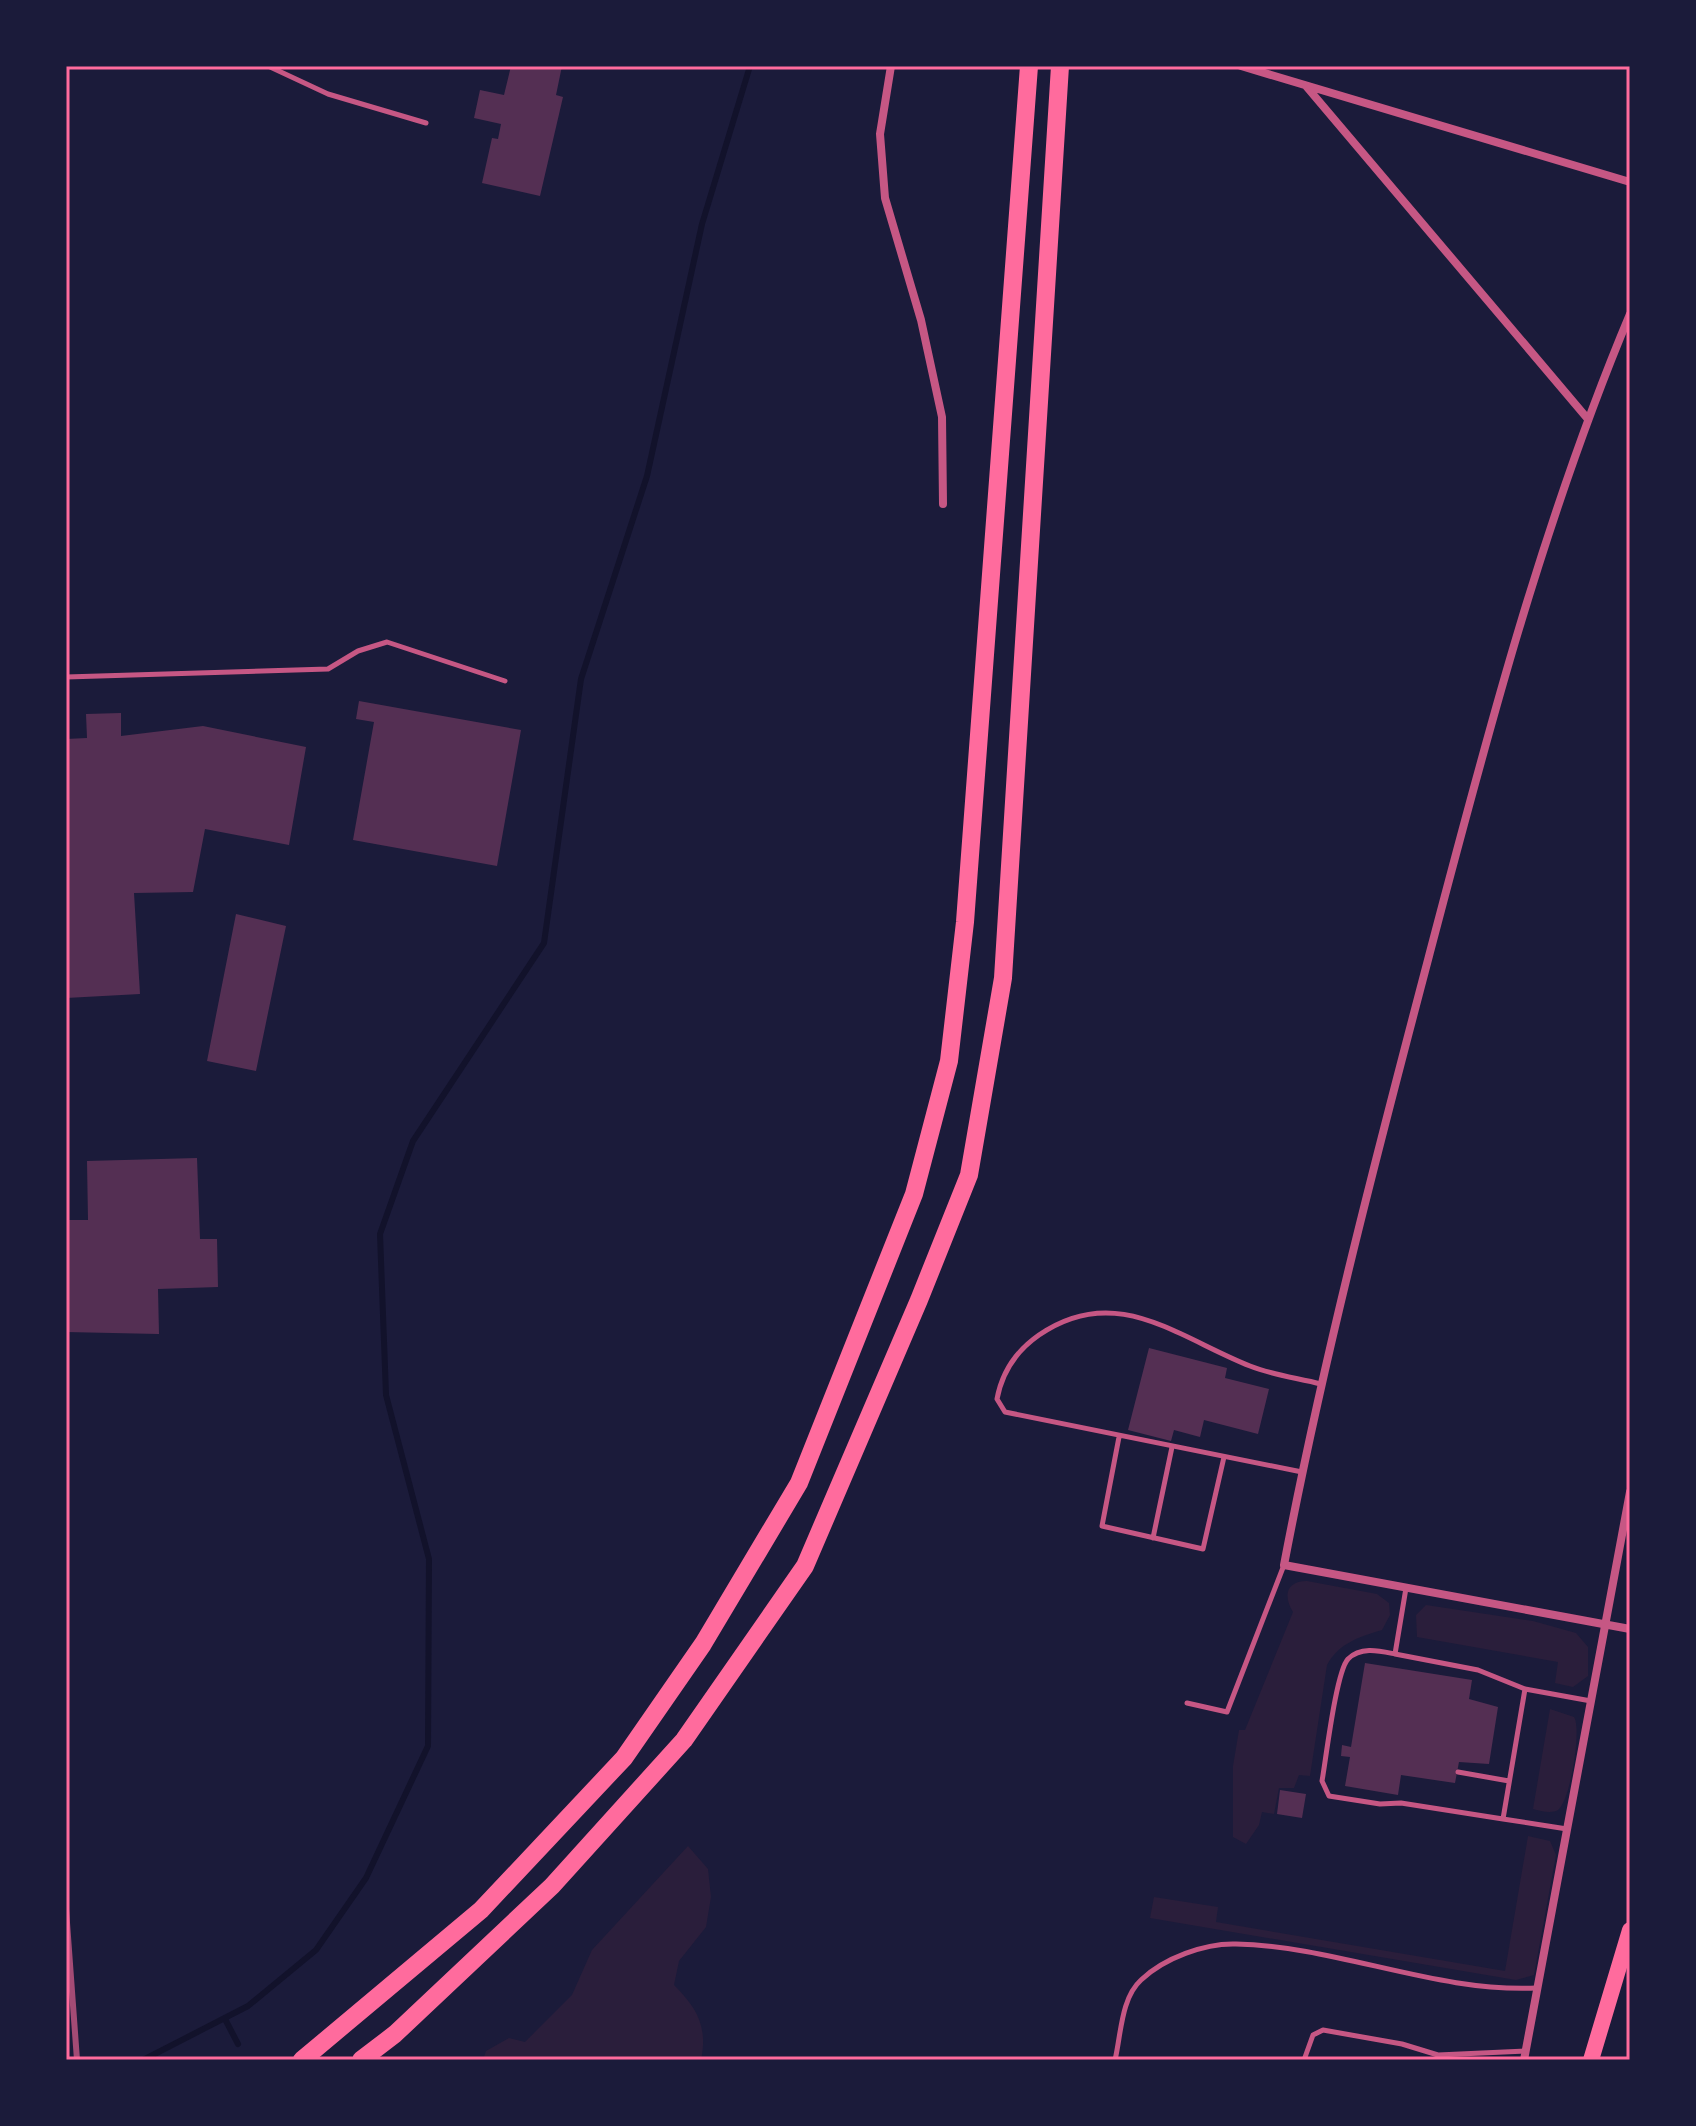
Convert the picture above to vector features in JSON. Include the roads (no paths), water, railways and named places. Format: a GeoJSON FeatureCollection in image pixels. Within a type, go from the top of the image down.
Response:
{"type":"FeatureCollection","features":[{"type":"Feature","properties":{"kind":"highway"},"geometry":{"type":"LineString","coordinates":[[302,2060],[481,1910],[624,1758],[703,1644],[799,1483],[914,1194],[949,1061],[965,922],[1029,66]]}},
{"type":"Feature","properties":{"kind":"highway"},"geometry":{"type":"LineString","coordinates":[[361,2060],[395,2034],[552,1886],[654,1774],[684,1740],[805,1566],[969,1175],[1003,978],[1060,66]]}},
{"type":"Feature","properties":{"kind":"highway"},"geometry":{"type":"LineString","coordinates":[[1591,2060],[1630,1930]]}},
{"type":"Feature","properties":{"kind":"street"},"geometry":{"type":"LineString","coordinates":[[891,66],[880,134],[885,198],[921,320],[942,417],[943,504]]}},
{"type":"Feature","properties":{"kind":"street"},"geometry":{"type":"LineString","coordinates":[[1241,66],[1630,182]]}},
{"type":"Feature","properties":{"kind":"street"},"geometry":{"type":"LineString","coordinates":[[1306,86],[1587,418]]}},
{"type":"Feature","properties":{"kind":"street"},"geometry":{"type":"LineString","coordinates":[[1630,314],[1587,418],[1536,573],[1470,801],[1392,1098],[1302,1472],[1284,1565],[1630,1629]]}},
{"type":"Feature","properties":{"kind":"street"},"geometry":{"type":"LineString","coordinates":[[1525,2055],[1630,1492]]}},
{"type":"Feature","properties":{"kind":"lane"},"geometry":{"type":"LineString","coordinates":[[268,66],[328,94],[426,123]]}},
{"type":"Feature","properties":{"kind":"lane"},"geometry":{"type":"LineString","coordinates":[[66,677],[328,669],[358,651],[387,642],[505,681]]}},
{"type":"Feature","properties":{"kind":"lane"},"geometry":{"type":"LineString","coordinates":[[1302,1472],[1005,1412],[997,1399],[1001,1375],[1030,1341],[1059,1321],[1096,1312],[1128,1313],[1161,1324],[1251,1367],[1323,1384]]}},
{"type":"Feature","properties":{"kind":"lane"},"geometry":{"type":"LineString","coordinates":[[1119,1437],[1102,1526],[1203,1549],[1224,1457]]}},
{"type":"Feature","properties":{"kind":"lane"},"geometry":{"type":"LineString","coordinates":[[1153,1538],[1172,1447]]}},
{"type":"Feature","properties":{"kind":"lane"},"geometry":{"type":"LineString","coordinates":[[1187,1703],[1227,1712],[1284,1565]]}},
{"type":"Feature","properties":{"kind":"lane"},"geometry":{"type":"LineString","coordinates":[[1395,1654],[1406,1588]]}},
{"type":"Feature","properties":{"kind":"lane"},"geometry":{"type":"LineString","coordinates":[[1567,1829],[1401,1803],[1380,1804],[1329,1796],[1324,1791],[1322,1781],[1342,1669],[1357,1654],[1371,1650],[1478,1670],[1525,1689],[1591,1701]]}},
{"type":"Feature","properties":{"kind":"lane"},"geometry":{"type":"LineString","coordinates":[[1503,1819],[1525,1689]]}},
{"type":"Feature","properties":{"kind":"lane"},"geometry":{"type":"LineString","coordinates":[[1458,1772],[1509,1781]]}},
{"type":"Feature","properties":{"kind":"lane"},"geometry":{"type":"LineString","coordinates":[[1115,2060],[1127,2001],[1140,1981],[1167,1963],[1202,1948],[1235,1944],[1261,1947],[1474,1984],[1537,1988]]}},
{"type":"Feature","properties":{"kind":"lane"},"geometry":{"type":"LineString","coordinates":[[1304,2060],[1313,2035],[1323,2030],[1402,2044],[1438,2055],[1525,2055]]}},
{"type":"Feature","properties":{"kind":"waterway"},"geometry":{"type":"LineString","coordinates":[[143,2060],[248,2006],[316,1950],[366,1878],[428,1746],[429,1559],[386,1395],[380,1234],[413,1141],[544,943],[581,679],[647,476],[702,224],[750,66]]}},
{"type":"Feature","properties":{"kind":"waterway"},"geometry":{"type":"LineString","coordinates":[[225,2019],[238,2044]]}},
{"type":"Feature","properties":{"kind":"railway"},"geometry":{"type":"LineString","coordinates":[[66,1909],[77,2060]]}}]}
